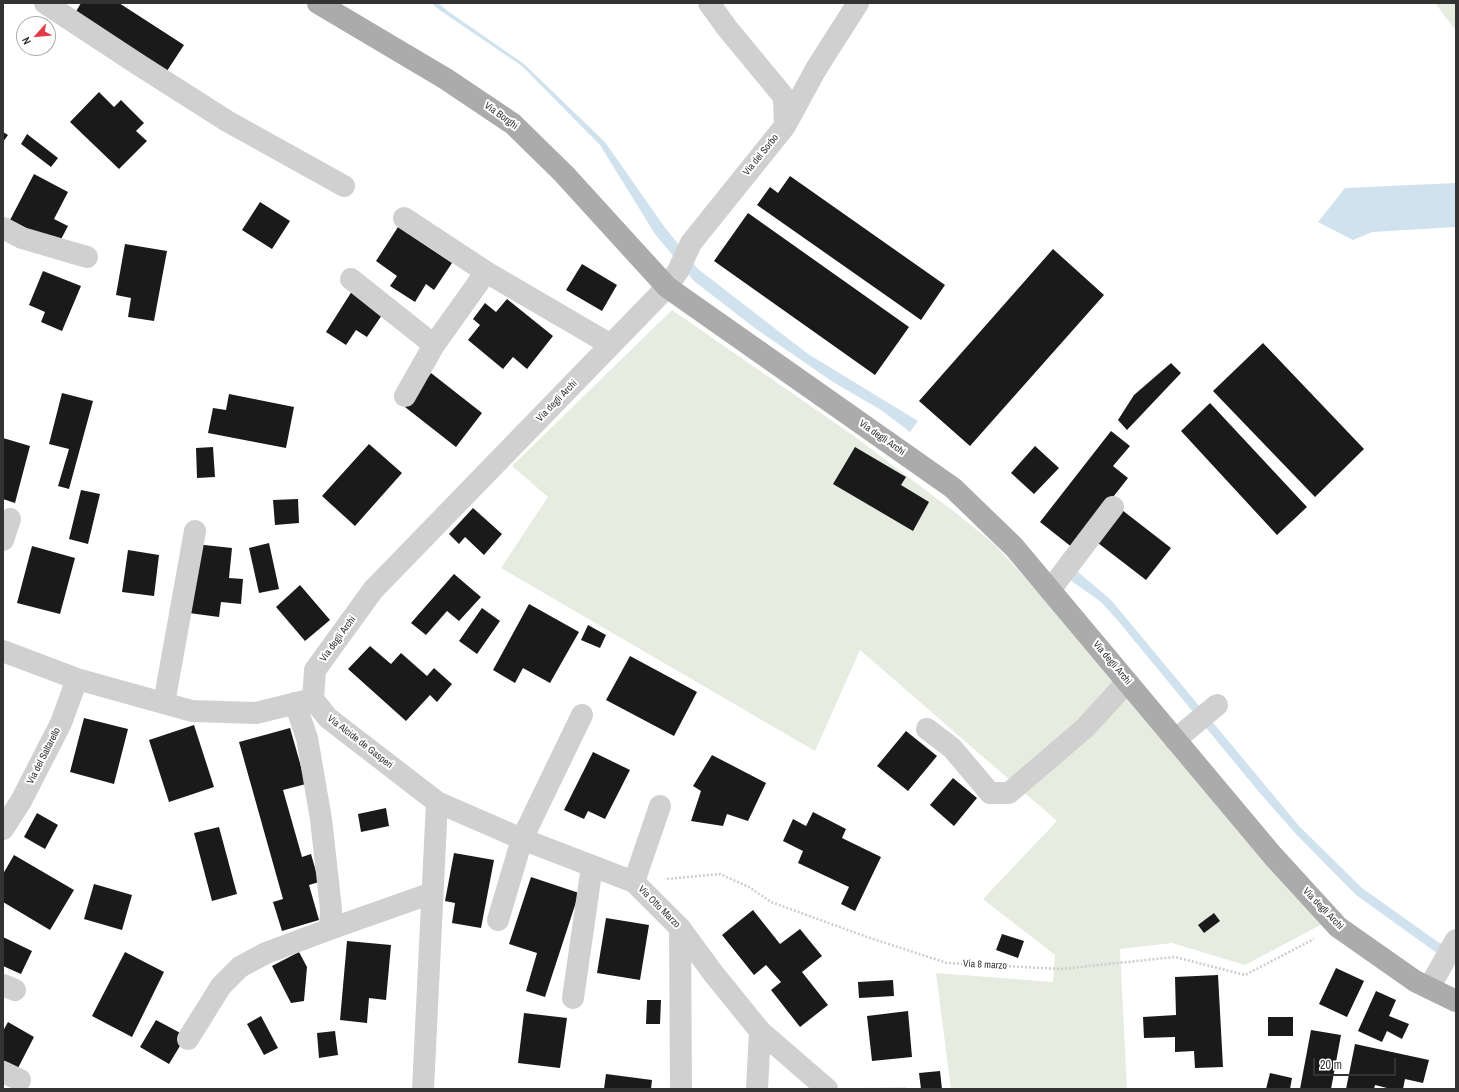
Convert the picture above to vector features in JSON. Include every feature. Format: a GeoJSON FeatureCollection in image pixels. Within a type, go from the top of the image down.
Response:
{"type":"FeatureCollection","features":[{"type":"Feature","properties":{"kind":"main road","name":"Via Borghi"},"geometry":{"type":"LineString","coordinates":[[318,3],[446,79],[513,124],[673,279]]}},
{"type":"Feature","properties":{"kind":"main road","name":"Via degli Archi"},"geometry":{"type":"LineString","coordinates":[[673,279],[953,488],[1014,547],[1273,856],[1338,927],[1415,980],[1456,1001]]}},
{"type":"Feature","properties":{"kind":"street"},"geometry":{"type":"LineString","coordinates":[[46,3],[227,121],[344,186]]}},
{"type":"Feature","properties":{"kind":"street","name":"Via del Sorbo"},"geometry":{"type":"LineString","coordinates":[[673,279],[691,243],[785,126],[784,97],[727,28],[709,3]]}},
{"type":"Feature","properties":{"kind":"street"},"geometry":{"type":"LineString","coordinates":[[785,126],[816,69],[858,3]]}},
{"type":"Feature","properties":{"kind":"street"},"geometry":{"type":"LineString","coordinates":[[404,218],[486,272],[611,346]]}},
{"type":"Feature","properties":{"kind":"street"},"geometry":{"type":"LineString","coordinates":[[3,228],[22,238],[86,257]]}},
{"type":"Feature","properties":{"kind":"street"},"geometry":{"type":"LineString","coordinates":[[405,396],[434,344],[486,272]]}},
{"type":"Feature","properties":{"kind":"street"},"geometry":{"type":"LineString","coordinates":[[351,279],[434,344]]}},
{"type":"Feature","properties":{"kind":"street","name":"Via degli Archi"},"geometry":{"type":"LineString","coordinates":[[304,701],[315,670],[374,590],[611,346],[673,279]]}},
{"type":"Feature","properties":{"kind":"street"},"geometry":{"type":"LineString","coordinates":[[1050,590],[1113,507]]}},
{"type":"Feature","properties":{"kind":"street"},"geometry":{"type":"LineString","coordinates":[[3,540],[10,519]]}},
{"type":"Feature","properties":{"kind":"street"},"geometry":{"type":"LineString","coordinates":[[164,703],[195,531]]}},
{"type":"Feature","properties":{"kind":"street"},"geometry":{"type":"LineString","coordinates":[[3,651],[77,679],[192,711],[256,712],[304,701],[307,738],[320,819],[331,909],[330,929]]}},
{"type":"Feature","properties":{"kind":"street","name":"Via del Saltarello"},"geometry":{"type":"LineString","coordinates":[[3,829],[21,801],[60,724],[77,679]]}},
{"type":"Feature","properties":{"kind":"street"},"geometry":{"type":"LineString","coordinates":[[927,730],[952,748],[990,794],[1009,794],[1085,728],[1127,682]]}},
{"type":"Feature","properties":{"kind":"street","name":"Via Alcide de Gasperi"},"geometry":{"type":"LineString","coordinates":[[304,701],[437,802]]}},
{"type":"Feature","properties":{"kind":"street"},"geometry":{"type":"LineString","coordinates":[[1175,740],[1194,722],[1217,705]]}},
{"type":"Feature","properties":{"kind":"street"},"geometry":{"type":"LineString","coordinates":[[498,920],[522,839],[582,715]]}},
{"type":"Feature","properties":{"kind":"street"},"geometry":{"type":"LineString","coordinates":[[423,1089],[437,802]]}},
{"type":"Feature","properties":{"kind":"street","name":"Via Otto Marzo"},"geometry":{"type":"LineString","coordinates":[[437,802],[522,839],[634,882],[680,928],[760,1031],[827,1089]]}},
{"type":"Feature","properties":{"kind":"street"},"geometry":{"type":"LineString","coordinates":[[634,882],[660,806]]}},
{"type":"Feature","properties":{"kind":"street"},"geometry":{"type":"LineString","coordinates":[[573,998],[592,866]]}},
{"type":"Feature","properties":{"kind":"street"},"geometry":{"type":"LineString","coordinates":[[188,1039],[221,986],[240,967],[266,953],[432,893]]}},
{"type":"Feature","properties":{"kind":"street"},"geometry":{"type":"LineString","coordinates":[[680,928],[681,1089]]}},
{"type":"Feature","properties":{"kind":"street"},"geometry":{"type":"LineString","coordinates":[[1429,988],[1455,941]]}},
{"type":"Feature","properties":{"kind":"street"},"geometry":{"type":"LineString","coordinates":[[757,1089],[760,1031]]}},
{"type":"Feature","properties":{"kind":"path","name":"Via 8 marzo"},"geometry":{"type":"LineString","coordinates":[[634,882],[720,874],[749,887],[771,902],[867,937],[947,963],[1061,969],[1174,957],[1245,975],[1338,927]]}},
{"type":"Feature","properties":{"kind":"shaded area"},"geometry":{"type":"Polygon","coordinates":[[[1435,3],[1456,3],[1456,31],[1435,3]]]}},
{"type":"Feature","properties":{"kind":"shaded area"},"geometry":{"type":"Polygon","coordinates":[[[672,310],[851,434],[960,516],[996,546],[1080,638],[1324,923],[1245,965],[1172,943],[1120,949],[1127,1089],[951,1089],[936,973],[1053,982],[1055,955],[983,899],[1057,821],[860,650],[815,751],[501,568],[548,497],[512,466],[672,310]]]}},
{"type":"Feature","properties":{"kind":"shaded area"},"geometry":{"type":"Polygon","coordinates":[[[906,1087],[907,1089],[858,1089],[858,1088],[906,1087]]]}},
{"type":"Feature","properties":{"kind":"water"},"geometry":{"type":"Polygon","coordinates":[[[431,3],[438,3],[524,64],[605,142],[663,225],[698,269],[808,354],[918,421],[910,432],[881,410],[833,382],[756,329],[694,281],[655,234],[600,145],[522,66],[431,3]]]}},
{"type":"Feature","properties":{"kind":"water"},"geometry":{"type":"Polygon","coordinates":[[[1456,183],[1456,227],[1372,232],[1353,240],[1318,222],[1345,188],[1456,183]]]}},
{"type":"Feature","properties":{"kind":"water"},"geometry":{"type":"Polygon","coordinates":[[[1071,566],[1111,600],[1299,826],[1362,888],[1438,942],[1456,951],[1456,962],[1434,951],[1356,895],[1295,833],[1259,792],[1119,622],[1101,602],[1063,575],[1071,566]]]}},
{"type":"Feature","properties":{"kind":"building"},"geometry":{"type":"Polygon","coordinates":[[[81,3],[119,3],[184,45],[165,74],[74,15],[81,3]]]}},
{"type":"Feature","properties":{"kind":"building"},"geometry":{"type":"Polygon","coordinates":[[[99,92],[114,107],[121,100],[144,123],[136,131],[147,141],[119,169],[70,122],[99,92]]]}},
{"type":"Feature","properties":{"kind":"building"},"geometry":{"type":"Polygon","coordinates":[[[3,132],[8,135],[3,142],[3,132]]]}},
{"type":"Feature","properties":{"kind":"building"},"geometry":{"type":"Polygon","coordinates":[[[27,134],[58,158],[51,167],[21,144],[27,134]]]}},
{"type":"Feature","properties":{"kind":"building"},"geometry":{"type":"Polygon","coordinates":[[[34,174],[68,192],[54,219],[68,226],[58,245],[10,220],[34,174]]]}},
{"type":"Feature","properties":{"kind":"building"},"geometry":{"type":"Polygon","coordinates":[[[790,176],[945,285],[921,320],[757,205],[770,187],[778,193],[790,176]]]}},
{"type":"Feature","properties":{"kind":"building"},"geometry":{"type":"Polygon","coordinates":[[[260,202],[290,221],[272,249],[242,230],[260,202]]]}},
{"type":"Feature","properties":{"kind":"building"},"geometry":{"type":"Polygon","coordinates":[[[748,213],[909,327],[875,375],[714,261],[748,213]]]}},
{"type":"Feature","properties":{"kind":"building"},"geometry":{"type":"Polygon","coordinates":[[[398,227],[452,263],[434,290],[426,284],[415,302],[390,286],[397,276],[376,261],[398,227]]]}},
{"type":"Feature","properties":{"kind":"building"},"geometry":{"type":"Polygon","coordinates":[[[125,244],[167,251],[154,321],[128,317],[131,298],[116,295],[125,244]]]}},
{"type":"Feature","properties":{"kind":"building"},"geometry":{"type":"Polygon","coordinates":[[[1053,249],[1104,295],[970,446],[919,401],[1053,249]]]}},
{"type":"Feature","properties":{"kind":"building"},"geometry":{"type":"Polygon","coordinates":[[[582,264],[617,285],[602,311],[566,290],[582,264]]]}},
{"type":"Feature","properties":{"kind":"building"},"geometry":{"type":"Polygon","coordinates":[[[43,271],[81,286],[62,331],[41,322],[45,312],[29,305],[43,271]]]}},
{"type":"Feature","properties":{"kind":"building"},"geometry":{"type":"Polygon","coordinates":[[[352,291],[384,312],[367,337],[356,330],[346,345],[326,332],[352,291]]]}},
{"type":"Feature","properties":{"kind":"building"},"geometry":{"type":"Polygon","coordinates":[[[507,299],[553,336],[527,369],[513,357],[503,369],[468,340],[480,325],[473,319],[485,303],[496,312],[507,299]]]}},
{"type":"Feature","properties":{"kind":"building"},"geometry":{"type":"Polygon","coordinates":[[[1263,343],[1364,449],[1315,497],[1213,391],[1263,343]]]}},
{"type":"Feature","properties":{"kind":"building"},"geometry":{"type":"Polygon","coordinates":[[[1171,363],[1181,373],[1127,430],[1118,420],[1134,395],[1171,363]]]}},
{"type":"Feature","properties":{"kind":"building"},"geometry":{"type":"Polygon","coordinates":[[[431,373],[482,413],[456,447],[405,407],[431,373]]]}},
{"type":"Feature","properties":{"kind":"building"},"geometry":{"type":"Polygon","coordinates":[[[62,393],[93,401],[69,489],[58,486],[69,449],[49,444],[62,393]]]}},
{"type":"Feature","properties":{"kind":"building"},"geometry":{"type":"Polygon","coordinates":[[[229,394],[294,407],[286,448],[208,433],[213,408],[226,410],[229,394]]]}},
{"type":"Feature","properties":{"kind":"building"},"geometry":{"type":"Polygon","coordinates":[[[1210,403],[1307,507],[1277,535],[1181,431],[1210,403]]]}},
{"type":"Feature","properties":{"kind":"building"},"geometry":{"type":"Polygon","coordinates":[[[1111,431],[1130,446],[1113,466],[1128,478],[1073,548],[1040,522],[1111,431]]]}},
{"type":"Feature","properties":{"kind":"building"},"geometry":{"type":"Polygon","coordinates":[[[3,438],[30,446],[15,503],[3,499],[3,438]]]}},
{"type":"Feature","properties":{"kind":"building"},"geometry":{"type":"Polygon","coordinates":[[[369,444],[402,473],[355,526],[322,496],[369,444]]]}},
{"type":"Feature","properties":{"kind":"building"},"geometry":{"type":"Polygon","coordinates":[[[1035,446],[1059,468],[1034,494],[1011,473],[1035,446]]]}},
{"type":"Feature","properties":{"kind":"building"},"geometry":{"type":"Polygon","coordinates":[[[213,447],[215,477],[197,478],[196,448],[213,447]]]}},
{"type":"Feature","properties":{"kind":"building"},"geometry":{"type":"Polygon","coordinates":[[[855,447],[906,477],[901,485],[929,502],[913,531],[833,484],[855,447]]]}},
{"type":"Feature","properties":{"kind":"building"},"geometry":{"type":"Polygon","coordinates":[[[81,490],[100,494],[88,544],[69,539],[81,490]]]}},
{"type":"Feature","properties":{"kind":"building"},"geometry":{"type":"Polygon","coordinates":[[[298,499],[299,523],[275,525],[273,500],[298,499]]]}},
{"type":"Feature","properties":{"kind":"building"},"geometry":{"type":"Polygon","coordinates":[[[473,508],[502,534],[484,555],[465,537],[459,544],[449,534],[473,508]]]}},
{"type":"Feature","properties":{"kind":"building"},"geometry":{"type":"Polygon","coordinates":[[[1122,510],[1171,548],[1146,580],[1098,543],[1122,510]]]}},
{"type":"Feature","properties":{"kind":"building"},"geometry":{"type":"Polygon","coordinates":[[[269,543],[279,589],[259,593],[249,548],[269,543]]]}},
{"type":"Feature","properties":{"kind":"building"},"geometry":{"type":"Polygon","coordinates":[[[195,544],[232,548],[229,578],[243,579],[241,604],[221,602],[219,617],[189,613],[195,544]]]}},
{"type":"Feature","properties":{"kind":"building"},"geometry":{"type":"Polygon","coordinates":[[[32,546],[75,558],[60,614],[17,603],[32,546]]]}},
{"type":"Feature","properties":{"kind":"building"},"geometry":{"type":"Polygon","coordinates":[[[128,550],[159,555],[154,596],[122,592],[128,550]]]}},
{"type":"Feature","properties":{"kind":"building"},"geometry":{"type":"Polygon","coordinates":[[[454,574],[481,597],[459,621],[447,611],[426,635],[411,623],[454,574]]]}},
{"type":"Feature","properties":{"kind":"building"},"geometry":{"type":"Polygon","coordinates":[[[300,585],[330,620],[305,641],[276,607],[300,585]]]}},
{"type":"Feature","properties":{"kind":"building"},"geometry":{"type":"Polygon","coordinates":[[[529,604],[579,632],[550,683],[523,668],[515,683],[493,670],[529,604]]]}},
{"type":"Feature","properties":{"kind":"building"},"geometry":{"type":"Polygon","coordinates":[[[482,608],[500,621],[477,654],[459,641],[482,608]]]}},
{"type":"Feature","properties":{"kind":"building"},"geometry":{"type":"Polygon","coordinates":[[[588,625],[606,635],[600,648],[581,640],[588,625]]]}},
{"type":"Feature","properties":{"kind":"building"},"geometry":{"type":"Polygon","coordinates":[[[370,646],[391,664],[401,653],[427,676],[434,668],[452,684],[437,702],[430,695],[406,721],[348,669],[370,646]]]}},
{"type":"Feature","properties":{"kind":"building"},"geometry":{"type":"Polygon","coordinates":[[[630,656],[697,692],[674,736],[606,700],[630,656]]]}},
{"type":"Feature","properties":{"kind":"building"},"geometry":{"type":"Polygon","coordinates":[[[84,718],[128,729],[114,784],[70,772],[84,718]]]}},
{"type":"Feature","properties":{"kind":"building"},"geometry":{"type":"Polygon","coordinates":[[[194,725],[214,787],[169,802],[149,740],[194,725]]]}},
{"type":"Feature","properties":{"kind":"building"},"geometry":{"type":"Polygon","coordinates":[[[290,728],[306,784],[283,790],[302,857],[311,854],[319,882],[309,885],[319,920],[282,931],[273,902],[283,899],[239,742],[290,728]]]}},
{"type":"Feature","properties":{"kind":"building"},"geometry":{"type":"Polygon","coordinates":[[[906,731],[937,756],[908,791],[877,766],[906,731]]]}},
{"type":"Feature","properties":{"kind":"building"},"geometry":{"type":"Polygon","coordinates":[[[593,752],[630,770],[605,819],[588,811],[584,819],[564,810],[593,752]]]}},
{"type":"Feature","properties":{"kind":"building"},"geometry":{"type":"Polygon","coordinates":[[[712,755],[766,783],[748,821],[727,814],[723,826],[691,821],[701,791],[693,786],[712,755]]]}},
{"type":"Feature","properties":{"kind":"building"},"geometry":{"type":"Polygon","coordinates":[[[953,778],[977,798],[954,826],[930,805],[953,778]]]}},
{"type":"Feature","properties":{"kind":"building"},"geometry":{"type":"Polygon","coordinates":[[[386,808],[389,826],[361,832],[358,814],[386,808]]]}},
{"type":"Feature","properties":{"kind":"building"},"geometry":{"type":"Polygon","coordinates":[[[813,812],[846,829],[842,838],[881,857],[855,911],[841,904],[849,887],[798,863],[803,851],[783,841],[793,819],[806,826],[813,812]]]}},
{"type":"Feature","properties":{"kind":"building"},"geometry":{"type":"Polygon","coordinates":[[[37,813],[58,825],[45,849],[24,837],[37,813]]]}},
{"type":"Feature","properties":{"kind":"building"},"geometry":{"type":"Polygon","coordinates":[[[219,827],[237,894],[212,901],[194,833],[219,827]]]}},
{"type":"Feature","properties":{"kind":"building"},"geometry":{"type":"Polygon","coordinates":[[[454,853],[494,860],[481,928],[452,923],[455,903],[445,901],[454,853]]]}},
{"type":"Feature","properties":{"kind":"building"},"geometry":{"type":"Polygon","coordinates":[[[14,855],[74,890],[50,930],[3,902],[3,874],[14,855]]]}},
{"type":"Feature","properties":{"kind":"building"},"geometry":{"type":"Polygon","coordinates":[[[531,877],[579,893],[545,997],[526,991],[537,953],[509,944],[531,877]]]}},
{"type":"Feature","properties":{"kind":"building"},"geometry":{"type":"Polygon","coordinates":[[[94,884],[132,895],[122,930],[84,919],[94,884]]]}},
{"type":"Feature","properties":{"kind":"building"},"geometry":{"type":"Polygon","coordinates":[[[753,910],[780,944],[800,929],[822,956],[802,972],[828,1005],[800,1027],[771,990],[781,982],[766,965],[754,975],[722,935],[753,910]]]}},
{"type":"Feature","properties":{"kind":"building"},"geometry":{"type":"Polygon","coordinates":[[[1214,913],[1220,921],[1204,933],[1198,925],[1214,913]]]}},
{"type":"Feature","properties":{"kind":"building"},"geometry":{"type":"Polygon","coordinates":[[[606,918],[649,925],[640,980],[597,973],[606,918]]]}},
{"type":"Feature","properties":{"kind":"building"},"geometry":{"type":"Polygon","coordinates":[[[1002,934],[1024,941],[1018,958],[996,950],[1002,934]]]}},
{"type":"Feature","properties":{"kind":"building"},"geometry":{"type":"Polygon","coordinates":[[[3,937],[32,951],[21,974],[3,966],[3,937]]]}},
{"type":"Feature","properties":{"kind":"building"},"geometry":{"type":"Polygon","coordinates":[[[347,941],[391,945],[386,1000],[369,998],[367,1023],[340,1020],[347,941]]]}},
{"type":"Feature","properties":{"kind":"building"},"geometry":{"type":"Polygon","coordinates":[[[125,952],[164,972],[132,1037],[92,1016],[125,952]]]}},
{"type":"Feature","properties":{"kind":"building"},"geometry":{"type":"Polygon","coordinates":[[[299,952],[307,967],[304,1001],[291,1003],[272,966],[299,952]]]}},
{"type":"Feature","properties":{"kind":"building"},"geometry":{"type":"Polygon","coordinates":[[[1336,968],[1364,981],[1347,1017],[1319,1004],[1336,968]]]}},
{"type":"Feature","properties":{"kind":"building"},"geometry":{"type":"Polygon","coordinates":[[[1218,975],[1223,1067],[1195,1068],[1194,1051],[1175,1052],[1175,1037],[1144,1038],[1143,1017],[1176,1015],[1175,977],[1218,975]]]}},
{"type":"Feature","properties":{"kind":"building"},"geometry":{"type":"Polygon","coordinates":[[[893,980],[894,996],[859,998],[858,982],[893,980]]]}},
{"type":"Feature","properties":{"kind":"building"},"geometry":{"type":"Polygon","coordinates":[[[1376,991],[1396,1000],[1389,1016],[1409,1024],[1402,1039],[1387,1031],[1382,1042],[1358,1031],[1376,991]]]}},
{"type":"Feature","properties":{"kind":"building"},"geometry":{"type":"Polygon","coordinates":[[[647,1000],[661,1000],[660,1024],[646,1024],[647,1000]]]}},
{"type":"Feature","properties":{"kind":"building"},"geometry":{"type":"Polygon","coordinates":[[[908,1011],[912,1057],[872,1061],[867,1016],[908,1011]]]}},
{"type":"Feature","properties":{"kind":"building"},"geometry":{"type":"Polygon","coordinates":[[[524,1013],[567,1018],[560,1068],[518,1063],[524,1013]]]}},
{"type":"Feature","properties":{"kind":"building"},"geometry":{"type":"Polygon","coordinates":[[[261,1016],[278,1048],[264,1055],[247,1024],[261,1016]]]}},
{"type":"Feature","properties":{"kind":"building"},"geometry":{"type":"Polygon","coordinates":[[[1268,1017],[1293,1017],[1293,1036],[1268,1036],[1268,1017]]]}},
{"type":"Feature","properties":{"kind":"building"},"geometry":{"type":"Polygon","coordinates":[[[156,1020],[186,1036],[169,1064],[140,1047],[156,1020]]]}},
{"type":"Feature","properties":{"kind":"building"},"geometry":{"type":"Polygon","coordinates":[[[8,1022],[34,1037],[18,1068],[3,1060],[3,1031],[8,1022]]]}},
{"type":"Feature","properties":{"kind":"building"},"geometry":{"type":"Polygon","coordinates":[[[1311,1030],[1341,1035],[1331,1089],[1300,1089],[1311,1030]]]}},
{"type":"Feature","properties":{"kind":"building"},"geometry":{"type":"Polygon","coordinates":[[[335,1031],[338,1055],[319,1058],[317,1033],[335,1031]]]}},
{"type":"Feature","properties":{"kind":"building"},"geometry":{"type":"Polygon","coordinates":[[[1355,1044],[1429,1060],[1423,1083],[1405,1079],[1403,1089],[1391,1089],[1375,1085],[1374,1089],[1346,1089],[1355,1044]]]}},
{"type":"Feature","properties":{"kind":"building"},"geometry":{"type":"Polygon","coordinates":[[[940,1071],[942,1089],[921,1089],[919,1073],[940,1071]]]}},
{"type":"Feature","properties":{"kind":"building"},"geometry":{"type":"Polygon","coordinates":[[[1270,1073],[1292,1078],[1290,1089],[1266,1089],[1270,1073]]]}},
{"type":"Feature","properties":{"kind":"building"},"geometry":{"type":"Polygon","coordinates":[[[606,1074],[652,1080],[651,1089],[604,1089],[606,1074]]]}}]}
